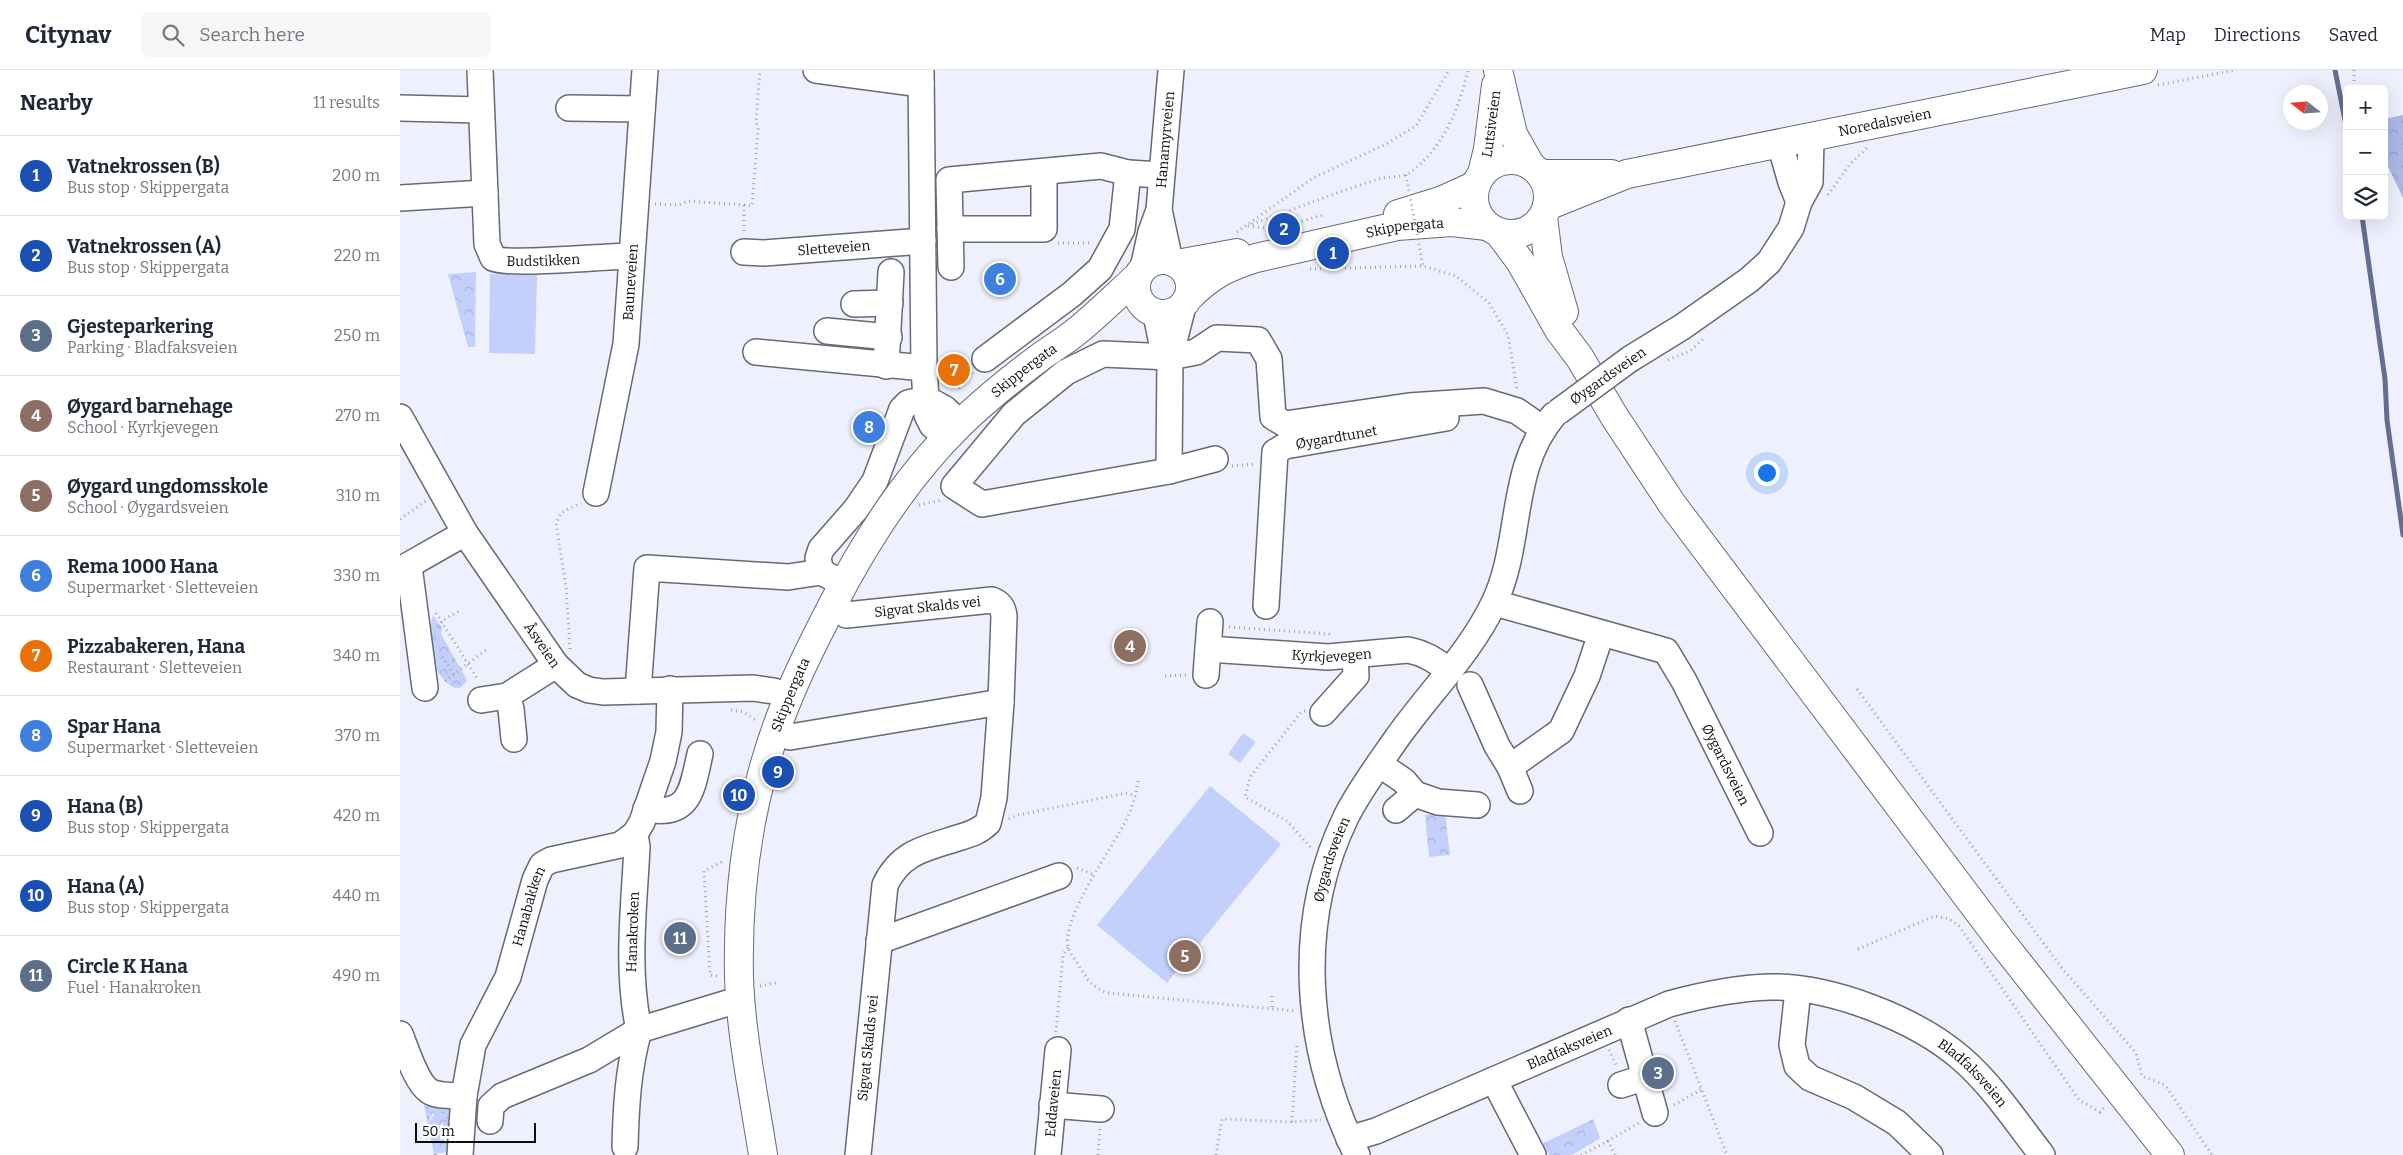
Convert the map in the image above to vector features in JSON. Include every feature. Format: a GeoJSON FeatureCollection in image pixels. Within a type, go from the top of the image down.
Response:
{"type":"FeatureCollection","features":[{"type":"Feature","properties":{"kind":"main road","name":"Lutsiveien"},"geometry":{"type":"LineString","coordinates":[[1498,72],[1513,134],[1535,170]]}},
{"type":"Feature","properties":{"kind":"main road","name":"Lutsiveien"},"geometry":{"type":"LineString","coordinates":[[1479,179],[1488,149],[1498,72]]}},
{"type":"Feature","properties":{"kind":"main road","name":"Noredalsveien"},"geometry":{"type":"LineString","coordinates":[[1545,211],[1627,174],[1811,138],[2147,78]]}},
{"type":"Feature","properties":{"kind":"main road"},"geometry":{"type":"LineString","coordinates":[[1580,358],[1552,274],[1545,211],[1546,186],[1535,170],[1518,161],[1504,161],[1492,165],[1479,179],[1474,204],[1479,216],[1493,229],[1520,261],[1559,330],[1580,358],[1614,416],[1672,504],[2000,940],[2170,1155]]}},
{"type":"Feature","properties":{"kind":"main road","name":"Noredalsveien"},"geometry":{"type":"LineString","coordinates":[[1535,170],[1627,174]]}},
{"type":"Feature","properties":{"kind":"main road","name":"Skippergata"},"geometry":{"type":"LineString","coordinates":[[763,1155],[745,988],[740,909],[745,852],[765,763],[832,578],[954,431],[1010,380],[1076,332],[1151,263],[1161,260],[1174,263],[1253,250],[1397,214],[1443,200],[1479,179]]}},
{"type":"Feature","properties":{"kind":"main road"},"geometry":{"type":"LineString","coordinates":[[1493,229],[1519,234],[1531,229],[1545,211]]}},
{"type":"Feature","properties":{"kind":"main road","name":"Skippergata"},"geometry":{"type":"LineString","coordinates":[[1076,332],[1116,314],[1175,312],[1207,279],[1233,266],[1256,258],[1397,226],[1452,222],[1493,229]]}},
{"type":"Feature","properties":{"kind":"main road"},"geometry":{"type":"LineString","coordinates":[[1174,263],[1184,271],[1189,279],[1185,302]]}},
{"type":"Feature","properties":{"kind":"main road"},"geometry":{"type":"LineString","coordinates":[[1141,272],[1136,286],[1137,295],[1141,304],[1152,312]]}},
{"type":"Feature","properties":{"kind":"street","name":"Budstikken"},"geometry":{"type":"LineString","coordinates":[[480,70],[487,244],[490,253],[498,260],[525,261],[631,256]]}},
{"type":"Feature","properties":{"kind":"street","name":"Bauneveien"},"geometry":{"type":"LineString","coordinates":[[596,493],[626,344],[645,70]]}},
{"type":"Feature","properties":{"kind":"street"},"geometry":{"type":"LineString","coordinates":[[816,70],[921,77],[924,368],[927,399]]}},
{"type":"Feature","properties":{"kind":"street","name":"Hanamyrveien"},"geometry":{"type":"LineString","coordinates":[[1141,272],[1151,232],[1159,210],[1170,70]]}},
{"type":"Feature","properties":{"kind":"street"},"geometry":{"type":"LineString","coordinates":[[400,108],[481,110]]}},
{"type":"Feature","properties":{"kind":"street"},"geometry":{"type":"LineString","coordinates":[[569,108],[642,109]]}},
{"type":"Feature","properties":{"kind":"street","name":"Øygardsveien"},"geometry":{"type":"LineString","coordinates":[[1349,1138],[1317,1037],[1312,991],[1311,965],[1315,921],[1324,861],[1349,812],[1379,764],[1478,632],[1494,603],[1506,575],[1523,478],[1550,420],[1630,359],[1682,327],[1749,280],[1769,262],[1791,228],[1799,202],[1810,182],[1811,138]]}},
{"type":"Feature","properties":{"kind":"street"},"geometry":{"type":"LineString","coordinates":[[1780,144],[1790,182],[1799,202]]}},
{"type":"Feature","properties":{"kind":"street"},"geometry":{"type":"LineString","coordinates":[[951,267],[949,180],[1101,166],[1128,173],[1161,175]]}},
{"type":"Feature","properties":{"kind":"street"},"geometry":{"type":"LineString","coordinates":[[950,229],[1044,229],[1044,172]]}},
{"type":"Feature","properties":{"kind":"street"},"geometry":{"type":"LineString","coordinates":[[985,359],[1072,294],[1100,269],[1122,229],[1128,173]]}},
{"type":"Feature","properties":{"kind":"street"},"geometry":{"type":"LineString","coordinates":[[400,198],[485,193]]}},
{"type":"Feature","properties":{"kind":"street","name":"Hanamyrveien"},"geometry":{"type":"LineString","coordinates":[[1159,210],[1174,263]]}},
{"type":"Feature","properties":{"kind":"street","name":"Sletteveien"},"geometry":{"type":"LineString","coordinates":[[744,252],[764,253],[922,241]]}},
{"type":"Feature","properties":{"kind":"street"},"geometry":{"type":"LineString","coordinates":[[886,366],[891,272]]}},
{"type":"Feature","properties":{"kind":"street"},"geometry":{"type":"LineString","coordinates":[[1169,471],[1170,357],[1185,302]]}},
{"type":"Feature","properties":{"kind":"street"},"geometry":{"type":"LineString","coordinates":[[854,304],[890,303]]}},
{"type":"Feature","properties":{"kind":"street"},"geometry":{"type":"LineString","coordinates":[[1152,312],[1162,344],[1170,357]]}},
{"type":"Feature","properties":{"kind":"street"},"geometry":{"type":"LineString","coordinates":[[827,331],[889,336]]}},
{"type":"Feature","properties":{"kind":"street"},"geometry":{"type":"LineString","coordinates":[[1215,459],[1169,471],[974,499],[954,486],[1014,414],[1066,372],[1103,354],[1170,357],[1196,352],[1217,338],[1258,340],[1270,358],[1273,417],[1285,424],[1410,406],[1484,401],[1550,420]]}},
{"type":"Feature","properties":{"kind":"street"},"geometry":{"type":"LineString","coordinates":[[756,352],[886,366],[924,368]]}},
{"type":"Feature","properties":{"kind":"street"},"geometry":{"type":"LineString","coordinates":[[832,578],[818,558],[821,549],[856,509],[875,481],[902,409],[908,403],[927,399],[945,409],[954,431]]}},
{"type":"Feature","properties":{"kind":"street","name":"Øygardtunet"},"geometry":{"type":"LineString","coordinates":[[1273,463],[1275,452],[1285,446],[1441,419],[1483,408],[1491,403]]}},
{"type":"Feature","properties":{"kind":"street","name":"Åsveien"},"geometry":{"type":"LineString","coordinates":[[400,417],[465,533],[563,673],[589,690],[638,691],[753,688],[774,690],[789,696]]}},
{"type":"Feature","properties":{"kind":"street"},"geometry":{"type":"LineString","coordinates":[[1266,606],[1273,463]]}},
{"type":"Feature","properties":{"kind":"street"},"geometry":{"type":"LineString","coordinates":[[435,684],[404,568],[465,533]]}},
{"type":"Feature","properties":{"kind":"street"},"geometry":{"type":"LineString","coordinates":[[638,691],[647,568],[832,578]]}},
{"type":"Feature","properties":{"kind":"street","name":"Sigvat Skalds vei"},"geometry":{"type":"LineString","coordinates":[[846,615],[992,600],[999,603],[1003,609],[1004,616],[1002,702],[994,798],[988,823],[972,834],[915,852],[892,870],[884,885],[858,1155]]}},
{"type":"Feature","properties":{"kind":"street","name":"Øygardsveien"},"geometry":{"type":"LineString","coordinates":[[1494,603],[1666,651],[1684,681],[1760,833]]}},
{"type":"Feature","properties":{"kind":"street"},"geometry":{"type":"LineString","coordinates":[[1206,675],[1210,622]]}},
{"type":"Feature","properties":{"kind":"street"},"geometry":{"type":"LineString","coordinates":[[1510,767],[1561,731],[1588,676],[1601,634]]}},
{"type":"Feature","properties":{"kind":"street","name":"Kyrkjevegen"},"geometry":{"type":"LineString","coordinates":[[1208,650],[1328,657],[1355,656],[1389,651],[1420,652],[1450,671]]}},
{"type":"Feature","properties":{"kind":"street"},"geometry":{"type":"LineString","coordinates":[[1323,713],[1356,676],[1355,656]]}},
{"type":"Feature","properties":{"kind":"street"},"geometry":{"type":"LineString","coordinates":[[479,689],[506,696],[563,673]]}},
{"type":"Feature","properties":{"kind":"street"},"geometry":{"type":"LineString","coordinates":[[1470,685],[1497,746],[1510,767],[1520,791]]}},
{"type":"Feature","properties":{"kind":"street"},"geometry":{"type":"LineString","coordinates":[[635,834],[663,761],[669,732],[670,689]]}},
{"type":"Feature","properties":{"kind":"street"},"geometry":{"type":"LineString","coordinates":[[506,696],[511,709],[514,739]]}},
{"type":"Feature","properties":{"kind":"street"},"geometry":{"type":"LineString","coordinates":[[790,737],[1002,702]]}},
{"type":"Feature","properties":{"kind":"street"},"geometry":{"type":"LineString","coordinates":[[646,809],[672,810],[688,799],[700,754]]}},
{"type":"Feature","properties":{"kind":"street"},"geometry":{"type":"LineString","coordinates":[[1379,764],[1404,781],[1415,794],[1438,802],[1477,804]]}},
{"type":"Feature","properties":{"kind":"street"},"geometry":{"type":"LineString","coordinates":[[1396,810],[1415,794]]}},
{"type":"Feature","properties":{"kind":"street","name":"Hanakroken"},"geometry":{"type":"LineString","coordinates":[[625,1147],[627,1088],[632,1054],[639,1030],[632,997],[637,847],[635,834]]}},
{"type":"Feature","properties":{"kind":"street","name":"Hanabakken"},"geometry":{"type":"LineString","coordinates":[[460,1155],[464,1096],[473,1045],[508,977],[535,880],[542,865],[551,860],[620,845],[635,834]]}},
{"type":"Feature","properties":{"kind":"street"},"geometry":{"type":"LineString","coordinates":[[879,941],[1059,876]]}},
{"type":"Feature","properties":{"kind":"street","name":"Bladfaksveien"},"geometry":{"type":"LineString","coordinates":[[1349,1138],[1376,1131],[1669,1004],[1698,996],[1772,987],[1798,990],[1858,1003],[1897,1018],[1936,1040],[1976,1073],[2042,1155]]}},
{"type":"Feature","properties":{"kind":"street"},"geometry":{"type":"LineString","coordinates":[[490,1121],[491,1106],[502,1096],[589,1060],[639,1030],[745,988]]}},
{"type":"Feature","properties":{"kind":"street"},"geometry":{"type":"LineString","coordinates":[[1798,990],[1792,1045],[1797,1066],[1810,1078],[1854,1097],[1897,1123],[1930,1155]]}},
{"type":"Feature","properties":{"kind":"street"},"geometry":{"type":"LineString","coordinates":[[1629,1020],[1655,1113]]}},
{"type":"Feature","properties":{"kind":"street"},"geometry":{"type":"LineString","coordinates":[[400,1034],[422,1085],[430,1092],[441,1095],[464,1096]]}},
{"type":"Feature","properties":{"kind":"street","name":"Eddaveien"},"geometry":{"type":"LineString","coordinates":[[1048,1155],[1058,1050]]}},
{"type":"Feature","properties":{"kind":"street"},"geometry":{"type":"LineString","coordinates":[[1621,1085],[1646,1077]]}},
{"type":"Feature","properties":{"kind":"street"},"geometry":{"type":"LineString","coordinates":[[1494,1080],[1533,1155]]}},
{"type":"Feature","properties":{"kind":"street"},"geometry":{"type":"LineString","coordinates":[[1052,1105],[1101,1109]]}},
{"type":"Feature","properties":{"kind":"path"},"geometry":{"type":"LineString","coordinates":[[635,202],[679,205],[688,201],[752,206],[760,70]]}},
{"type":"Feature","properties":{"kind":"path"},"geometry":{"type":"LineString","coordinates":[[1231,236],[1313,178],[1386,144],[1416,126],[1449,70]]}},
{"type":"Feature","properties":{"kind":"path"},"geometry":{"type":"LineString","coordinates":[[1246,226],[1370,181],[1389,175],[1406,175],[1436,148],[1448,128],[1463,91],[1468,70]]}},
{"type":"Feature","properties":{"kind":"path"},"geometry":{"type":"LineString","coordinates":[[2147,78],[2235,70]]}},
{"type":"Feature","properties":{"kind":"path"},"geometry":{"type":"LineString","coordinates":[[2354,70],[2354,85]]}},
{"type":"Feature","properties":{"kind":"path"},"geometry":{"type":"LineString","coordinates":[[1824,201],[1850,164],[1870,146]]}},
{"type":"Feature","properties":{"kind":"path"},"geometry":{"type":"LineString","coordinates":[[1406,175],[1423,266]]}},
{"type":"Feature","properties":{"kind":"path"},"geometry":{"type":"LineString","coordinates":[[744,206],[744,252]]}},
{"type":"Feature","properties":{"kind":"path"},"geometry":{"type":"LineString","coordinates":[[1246,226],[1275,228],[1323,215]]}},
{"type":"Feature","properties":{"kind":"path"},"geometry":{"type":"LineString","coordinates":[[1303,268],[1334,270],[1423,266],[1456,276],[1489,303],[1508,335],[1512,352],[1517,411]]}},
{"type":"Feature","properties":{"kind":"path"},"geometry":{"type":"LineString","coordinates":[[1665,361],[1690,351],[1706,335]]}},
{"type":"Feature","properties":{"kind":"path"},"geometry":{"type":"LineString","coordinates":[[956,394],[985,359]]}},
{"type":"Feature","properties":{"kind":"path"},"geometry":{"type":"LineString","coordinates":[[969,368],[971,370],[958,383],[960,388],[949,380],[951,374],[958,379],[969,368]]}},
{"type":"Feature","properties":{"kind":"path"},"geometry":{"type":"LineString","coordinates":[[1215,459],[1222,467],[1273,463]]}},
{"type":"Feature","properties":{"kind":"path"},"geometry":{"type":"LineString","coordinates":[[563,673],[570,631],[556,523],[561,513],[596,493]]}},
{"type":"Feature","properties":{"kind":"path"},"geometry":{"type":"LineString","coordinates":[[915,506],[974,499]]}},
{"type":"Feature","properties":{"kind":"path"},"geometry":{"type":"LineString","coordinates":[[400,519],[412,510]]}},
{"type":"Feature","properties":{"kind":"path"},"geometry":{"type":"LineString","coordinates":[[1266,606],[1273,630],[1272,654]]}},
{"type":"Feature","properties":{"kind":"path"},"geometry":{"type":"LineString","coordinates":[[431,607],[469,662],[479,689]]}},
{"type":"Feature","properties":{"kind":"path"},"geometry":{"type":"LineString","coordinates":[[433,635],[442,622],[459,611]]}},
{"type":"Feature","properties":{"kind":"path"},"geometry":{"type":"LineString","coordinates":[[435,684],[454,674],[486,650]]}},
{"type":"Feature","properties":{"kind":"path"},"geometry":{"type":"LineString","coordinates":[[440,654],[454,674]]}},
{"type":"Feature","properties":{"kind":"path"},"geometry":{"type":"LineString","coordinates":[[1857,689],[2061,967],[2136,1053],[2142,1076],[2165,1084],[2212,1155]]}},
{"type":"Feature","properties":{"kind":"path"},"geometry":{"type":"LineString","coordinates":[[728,709],[743,712],[760,722]]}},
{"type":"Feature","properties":{"kind":"path"},"geometry":{"type":"LineString","coordinates":[[1323,713],[1302,711],[1250,777],[1245,797],[1287,821],[1324,861]]}},
{"type":"Feature","properties":{"kind":"path"},"geometry":{"type":"LineString","coordinates":[[1058,1050],[1056,1042],[1061,974],[1063,955],[1068,947],[1068,934],[1074,915],[1127,818],[1136,796],[1138,781]]}},
{"type":"Feature","properties":{"kind":"path"},"geometry":{"type":"LineString","coordinates":[[988,823],[998,825],[1018,815],[1127,793],[1136,796]]}},
{"type":"Feature","properties":{"kind":"path"},"geometry":{"type":"LineString","coordinates":[[745,852],[704,871],[710,975],[728,978],[745,988],[779,982]]}},
{"type":"Feature","properties":{"kind":"path"},"geometry":{"type":"LineString","coordinates":[[1858,949],[1935,916],[1948,919],[1959,926],[2079,1100],[2100,1112]]}},
{"type":"Feature","properties":{"kind":"path"},"geometry":{"type":"LineString","coordinates":[[1068,947],[1097,990],[1186,1001],[1272,1007],[1298,1011],[1299,1018]]}},
{"type":"Feature","properties":{"kind":"path"},"geometry":{"type":"LineString","coordinates":[[1272,992],[1272,1007]]}},
{"type":"Feature","properties":{"kind":"path"},"geometry":{"type":"LineString","coordinates":[[1669,1004],[1727,1155]]}},
{"type":"Feature","properties":{"kind":"path"},"geometry":{"type":"LineString","coordinates":[[1292,1122],[1298,1037]]}},
{"type":"Feature","properties":{"kind":"path"},"geometry":{"type":"LineString","coordinates":[[1678,1103],[1702,1089]]}},
{"type":"Feature","properties":{"kind":"path"},"geometry":{"type":"LineString","coordinates":[[1098,1155],[1101,1109]]}},
{"type":"Feature","properties":{"kind":"path"},"geometry":{"type":"LineString","coordinates":[[1216,1155],[1222,1119],[1292,1122],[1349,1138]]}},
{"type":"Feature","properties":{"kind":"path"},"geometry":{"type":"LineString","coordinates":[[1582,1155],[1608,1141]]}},
{"type":"Feature","properties":{"kind":"green space"},"geometry":{"type":"Polygon","coordinates":[[[2403,115],[2403,198],[2388,166],[2388,118],[2403,115]]]}},
{"type":"Feature","properties":{"kind":"green space"},"geometry":{"type":"Polygon","coordinates":[[[476,272],[475,347],[468,347],[448,274],[476,272]]]}},
{"type":"Feature","properties":{"kind":"green space"},"geometry":{"type":"Polygon","coordinates":[[[490,274],[537,275],[535,354],[489,353],[490,274]]]}},
{"type":"Feature","properties":{"kind":"green space"},"geometry":{"type":"Polygon","coordinates":[[[433,615],[442,628],[441,634],[467,680],[463,686],[458,688],[448,684],[443,679],[433,662],[429,638],[433,615]]]}},
{"type":"Feature","properties":{"kind":"green space"},"geometry":{"type":"Polygon","coordinates":[[[1243,733],[1256,742],[1240,763],[1228,754],[1243,733]]]}},
{"type":"Feature","properties":{"kind":"green space"},"geometry":{"type":"Polygon","coordinates":[[[1210,786],[1281,844],[1167,983],[1097,925],[1210,786]]]}},
{"type":"Feature","properties":{"kind":"green space"},"geometry":{"type":"Polygon","coordinates":[[[1445,813],[1450,855],[1429,857],[1425,815],[1445,813]]]}},
{"type":"Feature","properties":{"kind":"green space"},"geometry":{"type":"Polygon","coordinates":[[[421,1092],[452,1107],[449,1155],[433,1112],[428,1124],[421,1092]]]}},
{"type":"Feature","properties":{"kind":"green space"},"geometry":{"type":"Polygon","coordinates":[[[437,1110],[445,1115],[448,1123],[449,1152],[434,1154],[428,1124],[437,1110]]]}},
{"type":"Feature","properties":{"kind":"green space"},"geometry":{"type":"Polygon","coordinates":[[[1593,1119],[1600,1138],[1572,1155],[1549,1155],[1542,1144],[1593,1119]]]}},
{"type":"Feature","properties":{"kind":"waterway"},"geometry":{"type":"LineString","coordinates":[[2335,70],[2343,110]]}},
{"type":"Feature","properties":{"kind":"waterway"},"geometry":{"type":"LineString","coordinates":[[2363,220],[2385,379],[2387,420],[2403,535]]}},
{"type":"Feature","properties":{"kind":"place","name":"Vatnekrossen (A)"},"geometry":{"type":"Point","coordinates":[1284,229]}},
{"type":"Feature","properties":{"kind":"place","name":"Vatnekrossen (B)"},"geometry":{"type":"Point","coordinates":[1333,253]}},
{"type":"Feature","properties":{"kind":"place","name":"Rema 1000 Hana"},"geometry":{"type":"Point","coordinates":[1000,279]}},
{"type":"Feature","properties":{"kind":"place","name":"Pizzabakeren, Hana"},"geometry":{"type":"Point","coordinates":[954,370]}},
{"type":"Feature","properties":{"kind":"place","name":"Spar Hana"},"geometry":{"type":"Point","coordinates":[869,427]}},
{"type":"Feature","properties":{"kind":"place","name":"Øygard barnehage"},"geometry":{"type":"Point","coordinates":[1130,646]}},
{"type":"Feature","properties":{"kind":"place","name":"Hana (B)"},"geometry":{"type":"Point","coordinates":[778,772]}},
{"type":"Feature","properties":{"kind":"place","name":"Hana (A)"},"geometry":{"type":"Point","coordinates":[739,795]}},
{"type":"Feature","properties":{"kind":"place","name":"Circle K Hana"},"geometry":{"type":"Point","coordinates":[680,938]}},
{"type":"Feature","properties":{"kind":"place","name":"Øygard ungdomsskole"},"geometry":{"type":"Point","coordinates":[1185,956]}},
{"type":"Feature","properties":{"kind":"place","name":"Gjesteparkering"},"geometry":{"type":"Point","coordinates":[1658,1073]}}]}
